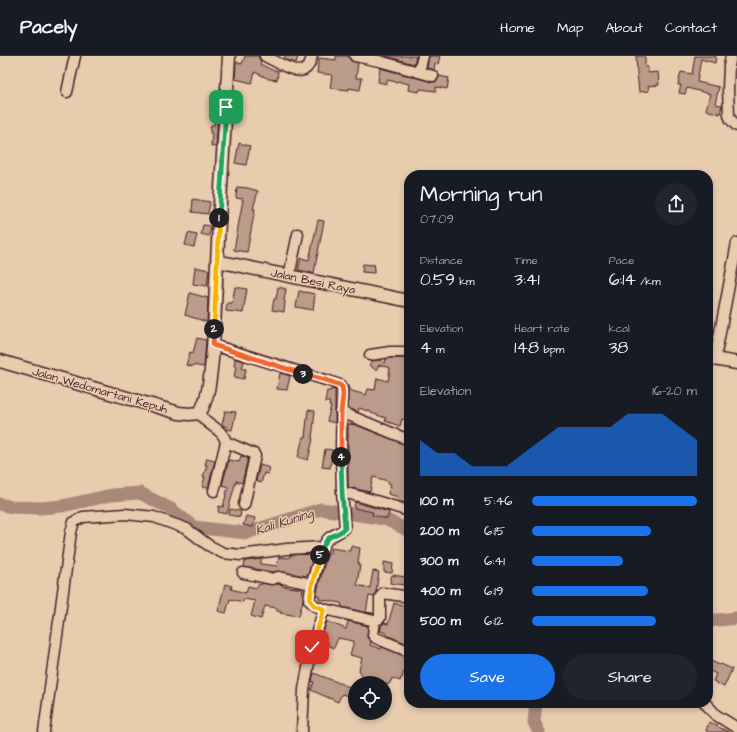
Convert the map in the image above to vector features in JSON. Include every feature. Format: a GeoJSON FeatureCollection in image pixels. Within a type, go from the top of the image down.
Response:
{"type":"FeatureCollection","features":[{"type":"Feature","properties":{"kind":"main road"},"geometry":{"type":"LineString","coordinates":[[200,413],[207,395],[211,372],[229,56]]}},
{"type":"Feature","properties":{"kind":"main road","name":"Jalan Besi Raya"},"geometry":{"type":"LineString","coordinates":[[217,261],[404,300]]}},
{"type":"Feature","properties":{"kind":"main road"},"geometry":{"type":"LineString","coordinates":[[713,359],[737,363]]}},
{"type":"Feature","properties":{"kind":"main road","name":"Jalan Wedomartani Kepuh"},"geometry":{"type":"LineString","coordinates":[[0,361],[179,413],[200,413]]}},
{"type":"Feature","properties":{"kind":"street"},"geometry":{"type":"LineString","coordinates":[[67,92],[75,56]]}},
{"type":"Feature","properties":{"kind":"street"},"geometry":{"type":"LineString","coordinates":[[264,56],[299,71],[307,68],[312,56]]}},
{"type":"Feature","properties":{"kind":"street"},"geometry":{"type":"LineString","coordinates":[[355,56],[433,76]]}},
{"type":"Feature","properties":{"kind":"street"},"geometry":{"type":"LineString","coordinates":[[419,72],[423,56]]}},
{"type":"Feature","properties":{"kind":"street"},"geometry":{"type":"LineString","coordinates":[[731,56],[728,89],[729,115],[730,120],[737,126]]}},
{"type":"Feature","properties":{"kind":"street"},"geometry":{"type":"LineString","coordinates":[[289,276],[298,234]]}},
{"type":"Feature","properties":{"kind":"street"},"geometry":{"type":"LineString","coordinates":[[713,354],[737,243]]}},
{"type":"Feature","properties":{"kind":"street"},"geometry":{"type":"LineString","coordinates":[[213,345],[340,385],[342,389],[341,450],[342,495],[345,528],[328,538],[323,547],[312,584],[310,600],[315,606],[324,609],[375,621],[380,618],[380,598],[383,593],[404,596]]}},
{"type":"Feature","properties":{"kind":"street"},"geometry":{"type":"LineString","coordinates":[[370,356],[390,352],[404,352]]}},
{"type":"Feature","properties":{"kind":"street"},"geometry":{"type":"LineString","coordinates":[[341,412],[404,438]]}},
{"type":"Feature","properties":{"kind":"street"},"geometry":{"type":"LineString","coordinates":[[200,413],[205,420],[222,433],[226,442],[214,491]]}},
{"type":"Feature","properties":{"kind":"street"},"geometry":{"type":"LineString","coordinates":[[226,442],[254,454],[255,456],[244,505]]}},
{"type":"Feature","properties":{"kind":"street"},"geometry":{"type":"LineString","coordinates":[[342,495],[366,498],[404,509]]}},
{"type":"Feature","properties":{"kind":"street"},"geometry":{"type":"LineString","coordinates":[[44,732],[71,532],[74,522],[83,517],[125,514],[154,517],[187,529],[223,554],[241,555],[287,549],[323,547]]}},
{"type":"Feature","properties":{"kind":"street"},"geometry":{"type":"LineString","coordinates":[[243,573],[272,579],[278,577],[312,584]]}},
{"type":"Feature","properties":{"kind":"street"},"geometry":{"type":"LineString","coordinates":[[302,732],[304,689],[312,647],[324,609]]}},
{"type":"Feature","properties":{"kind":"street"},"geometry":{"type":"LineString","coordinates":[[375,621],[373,634],[376,638],[404,649]]}},
{"type":"Feature","properties":{"kind":"street"},"geometry":{"type":"LineString","coordinates":[[710,708],[716,715],[737,728]]}},
{"type":"Feature","properties":{"kind":"building"},"geometry":{"type":"Polygon","coordinates":[[[245,56],[259,56],[261,61],[260,64],[272,70],[278,71],[277,80],[269,79],[255,72],[252,83],[235,79],[236,62],[242,64],[245,56]]]}},
{"type":"Feature","properties":{"kind":"building"},"geometry":{"type":"Polygon","coordinates":[[[285,56],[298,56],[296,63],[284,59],[285,56]]]}},
{"type":"Feature","properties":{"kind":"building"},"geometry":{"type":"Polygon","coordinates":[[[336,56],[346,56],[349,57],[351,61],[358,63],[356,78],[362,78],[360,90],[349,88],[349,90],[330,88],[332,75],[317,73],[319,58],[336,60],[336,56]]]}},
{"type":"Feature","properties":{"kind":"building"},"geometry":{"type":"Polygon","coordinates":[[[385,56],[416,56],[414,64],[385,56]]]}},
{"type":"Feature","properties":{"kind":"building"},"geometry":{"type":"Polygon","coordinates":[[[429,56],[440,56],[438,64],[435,63],[434,70],[427,68],[429,56]]]}},
{"type":"Feature","properties":{"kind":"building"},"geometry":{"type":"Polygon","coordinates":[[[636,56],[645,56],[645,67],[648,67],[648,73],[658,72],[659,85],[648,86],[649,91],[639,92],[636,56]]]}},
{"type":"Feature","properties":{"kind":"building"},"geometry":{"type":"Polygon","coordinates":[[[695,56],[716,56],[715,63],[701,59],[697,82],[719,87],[715,104],[722,105],[720,114],[706,110],[710,94],[687,88],[685,94],[679,93],[681,85],[678,85],[681,72],[692,74],[695,56]]]}},
{"type":"Feature","properties":{"kind":"building"},"geometry":{"type":"Polygon","coordinates":[[[380,68],[432,82],[437,81],[439,76],[449,78],[447,89],[436,87],[436,91],[420,89],[419,92],[408,90],[409,84],[397,81],[387,80],[387,84],[378,82],[380,68]]]}},
{"type":"Feature","properties":{"kind":"building"},"geometry":{"type":"Polygon","coordinates":[[[214,103],[219,103],[218,113],[212,112],[214,103]]]}},
{"type":"Feature","properties":{"kind":"building"},"geometry":{"type":"Polygon","coordinates":[[[216,114],[218,114],[216,147],[211,146],[212,133],[210,133],[211,125],[214,125],[216,114]]]}},
{"type":"Feature","properties":{"kind":"building"},"geometry":{"type":"Polygon","coordinates":[[[239,143],[250,146],[246,165],[235,163],[239,143]]]}},
{"type":"Feature","properties":{"kind":"building"},"geometry":{"type":"Polygon","coordinates":[[[237,187],[258,191],[253,209],[255,209],[247,252],[234,250],[243,199],[236,198],[237,187]]]}},
{"type":"Feature","properties":{"kind":"building"},"geometry":{"type":"Polygon","coordinates":[[[193,199],[210,202],[208,214],[192,212],[193,199]]]}},
{"type":"Feature","properties":{"kind":"building"},"geometry":{"type":"Polygon","coordinates":[[[318,220],[324,221],[314,273],[298,270],[301,258],[309,260],[318,220]]]}},
{"type":"Feature","properties":{"kind":"building"},"geometry":{"type":"Polygon","coordinates":[[[203,225],[211,226],[209,236],[201,234],[203,225]]]}},
{"type":"Feature","properties":{"kind":"building"},"geometry":{"type":"Polygon","coordinates":[[[188,233],[197,235],[194,247],[185,245],[188,233]]]}},
{"type":"Feature","properties":{"kind":"building"},"geometry":{"type":"Polygon","coordinates":[[[363,264],[375,265],[374,273],[362,272],[363,264]]]}},
{"type":"Feature","properties":{"kind":"building"},"geometry":{"type":"Polygon","coordinates":[[[195,267],[209,270],[207,286],[193,284],[195,267]]]}},
{"type":"Feature","properties":{"kind":"building"},"geometry":{"type":"Polygon","coordinates":[[[235,287],[247,289],[243,313],[226,311],[227,303],[232,303],[235,287]]]}},
{"type":"Feature","properties":{"kind":"building"},"geometry":{"type":"Polygon","coordinates":[[[278,287],[286,289],[284,312],[272,310],[278,287]]]}},
{"type":"Feature","properties":{"kind":"building"},"geometry":{"type":"Polygon","coordinates":[[[299,291],[315,294],[313,310],[296,307],[299,291]]]}},
{"type":"Feature","properties":{"kind":"building"},"geometry":{"type":"Polygon","coordinates":[[[190,293],[208,298],[207,322],[185,315],[190,293]]]}},
{"type":"Feature","properties":{"kind":"building"},"geometry":{"type":"Polygon","coordinates":[[[197,338],[206,340],[204,367],[192,365],[192,367],[186,365],[190,352],[193,353],[197,338]]]}},
{"type":"Feature","properties":{"kind":"building"},"geometry":{"type":"Polygon","coordinates":[[[404,358],[404,420],[402,419],[400,426],[385,421],[386,418],[371,412],[359,408],[358,412],[348,408],[348,385],[352,391],[366,395],[368,389],[375,390],[377,378],[388,381],[390,368],[379,365],[376,370],[369,365],[372,361],[380,360],[385,363],[386,359],[404,358]]]}},
{"type":"Feature","properties":{"kind":"building"},"geometry":{"type":"Polygon","coordinates":[[[235,359],[244,361],[242,369],[246,369],[244,379],[234,377],[236,366],[234,366],[235,359]]]}},
{"type":"Feature","properties":{"kind":"building"},"geometry":{"type":"Polygon","coordinates":[[[280,373],[290,376],[287,390],[277,389],[280,373]]]}},
{"type":"Feature","properties":{"kind":"building"},"geometry":{"type":"Polygon","coordinates":[[[331,389],[335,390],[335,423],[327,421],[331,406],[329,406],[330,402],[325,402],[327,391],[331,391],[331,389]]]}},
{"type":"Feature","properties":{"kind":"building"},"geometry":{"type":"Polygon","coordinates":[[[308,410],[315,411],[313,439],[308,460],[298,457],[303,437],[305,437],[308,410]]]}},
{"type":"Feature","properties":{"kind":"building"},"geometry":{"type":"Polygon","coordinates":[[[225,411],[236,412],[232,430],[226,429],[227,427],[222,425],[225,411]]]}},
{"type":"Feature","properties":{"kind":"building"},"geometry":{"type":"Polygon","coordinates":[[[348,424],[356,425],[404,444],[404,503],[397,501],[398,497],[388,494],[391,484],[388,483],[388,481],[373,477],[370,492],[348,487],[348,424]]]}},
{"type":"Feature","properties":{"kind":"building"},"geometry":{"type":"Polygon","coordinates":[[[325,449],[333,450],[330,468],[322,467],[325,449]]]}},
{"type":"Feature","properties":{"kind":"building"},"geometry":{"type":"Polygon","coordinates":[[[241,456],[248,458],[242,483],[236,481],[227,514],[218,512],[219,506],[223,507],[228,487],[222,485],[229,460],[239,462],[241,456]]]}},
{"type":"Feature","properties":{"kind":"building"},"geometry":{"type":"Polygon","coordinates":[[[207,458],[215,460],[208,488],[202,487],[205,477],[203,477],[207,465],[205,465],[207,458]]]}},
{"type":"Feature","properties":{"kind":"building"},"geometry":{"type":"Polygon","coordinates":[[[260,465],[270,468],[268,474],[264,473],[261,483],[256,481],[260,465]]]}},
{"type":"Feature","properties":{"kind":"building"},"geometry":{"type":"Polygon","coordinates":[[[355,502],[389,512],[387,519],[372,515],[373,512],[354,508],[355,502]]]}},
{"type":"Feature","properties":{"kind":"building"},"geometry":{"type":"Polygon","coordinates":[[[230,509],[241,511],[240,517],[229,515],[230,509]]]}},
{"type":"Feature","properties":{"kind":"building"},"geometry":{"type":"Polygon","coordinates":[[[246,516],[255,518],[253,527],[243,525],[246,516]]]}},
{"type":"Feature","properties":{"kind":"building"},"geometry":{"type":"Polygon","coordinates":[[[351,546],[360,548],[358,563],[360,564],[357,585],[370,588],[373,571],[379,572],[376,591],[374,597],[369,596],[366,612],[373,613],[372,614],[342,607],[341,603],[319,599],[319,596],[316,596],[328,553],[330,553],[331,548],[350,551],[351,546]]]}},
{"type":"Feature","properties":{"kind":"building"},"geometry":{"type":"Polygon","coordinates":[[[314,554],[308,575],[306,576],[244,567],[245,561],[260,559],[261,564],[277,566],[279,557],[289,558],[290,555],[314,554]]]}},
{"type":"Feature","properties":{"kind":"building"},"geometry":{"type":"Polygon","coordinates":[[[384,562],[393,564],[392,573],[384,572],[384,562]]]}},
{"type":"Feature","properties":{"kind":"building"},"geometry":{"type":"Polygon","coordinates":[[[392,575],[404,577],[404,585],[390,583],[392,575]]]}},
{"type":"Feature","properties":{"kind":"building"},"geometry":{"type":"Polygon","coordinates":[[[262,583],[271,585],[278,584],[303,589],[303,600],[299,616],[280,613],[281,612],[277,611],[277,608],[265,606],[261,619],[251,616],[255,601],[244,599],[243,602],[230,599],[226,613],[218,611],[225,584],[232,586],[231,589],[246,593],[248,586],[257,588],[258,584],[261,585],[262,583]]]}},
{"type":"Feature","properties":{"kind":"building"},"geometry":{"type":"Polygon","coordinates":[[[394,603],[404,606],[404,642],[380,631],[384,623],[388,624],[394,603]]]}},
{"type":"Feature","properties":{"kind":"building"},"geometry":{"type":"Polygon","coordinates":[[[327,621],[346,629],[348,621],[368,626],[367,637],[371,642],[370,645],[381,649],[382,647],[404,656],[404,672],[402,678],[400,681],[392,678],[392,676],[363,676],[359,670],[362,658],[350,655],[354,641],[338,638],[334,648],[327,645],[328,642],[321,639],[327,621]]]}},
{"type":"Feature","properties":{"kind":"building"},"geometry":{"type":"Polygon","coordinates":[[[713,662],[732,669],[724,687],[713,681],[716,674],[713,672],[713,662]]]}},
{"type":"Feature","properties":{"kind":"building"},"geometry":{"type":"Polygon","coordinates":[[[314,673],[348,686],[348,696],[342,694],[338,702],[311,690],[314,682],[312,681],[314,673]]]}},
{"type":"Feature","properties":{"kind":"building"},"geometry":{"type":"Polygon","coordinates":[[[709,722],[717,725],[716,726],[729,732],[706,731],[709,722]]]}},
{"type":"Feature","properties":{"kind":"waterway","name":"Kali Kuning"},"geometry":{"type":"LineString","coordinates":[[0,504],[11,507],[41,508],[62,506],[112,495],[140,493],[171,509],[194,527],[246,533],[321,509],[385,519],[404,528]]}},
{"type":"Feature","properties":{"kind":"waterway","name":"Kali Kuning"},"geometry":{"type":"LineString","coordinates":[[713,620],[737,618]]}},
{"type":"Feature","properties":{"kind":"waterway"},"geometry":{"type":"LineString","coordinates":[[535,708],[534,722],[539,732]]}},
{"type":"Feature","properties":{"kind":"route"},"geometry":{"type":"LineString","coordinates":[[226,107],[213,345],[329,381],[342,387],[341,450],[345,528],[328,538],[324,544],[312,584],[310,600],[315,606],[324,609],[312,647]]}}]}
